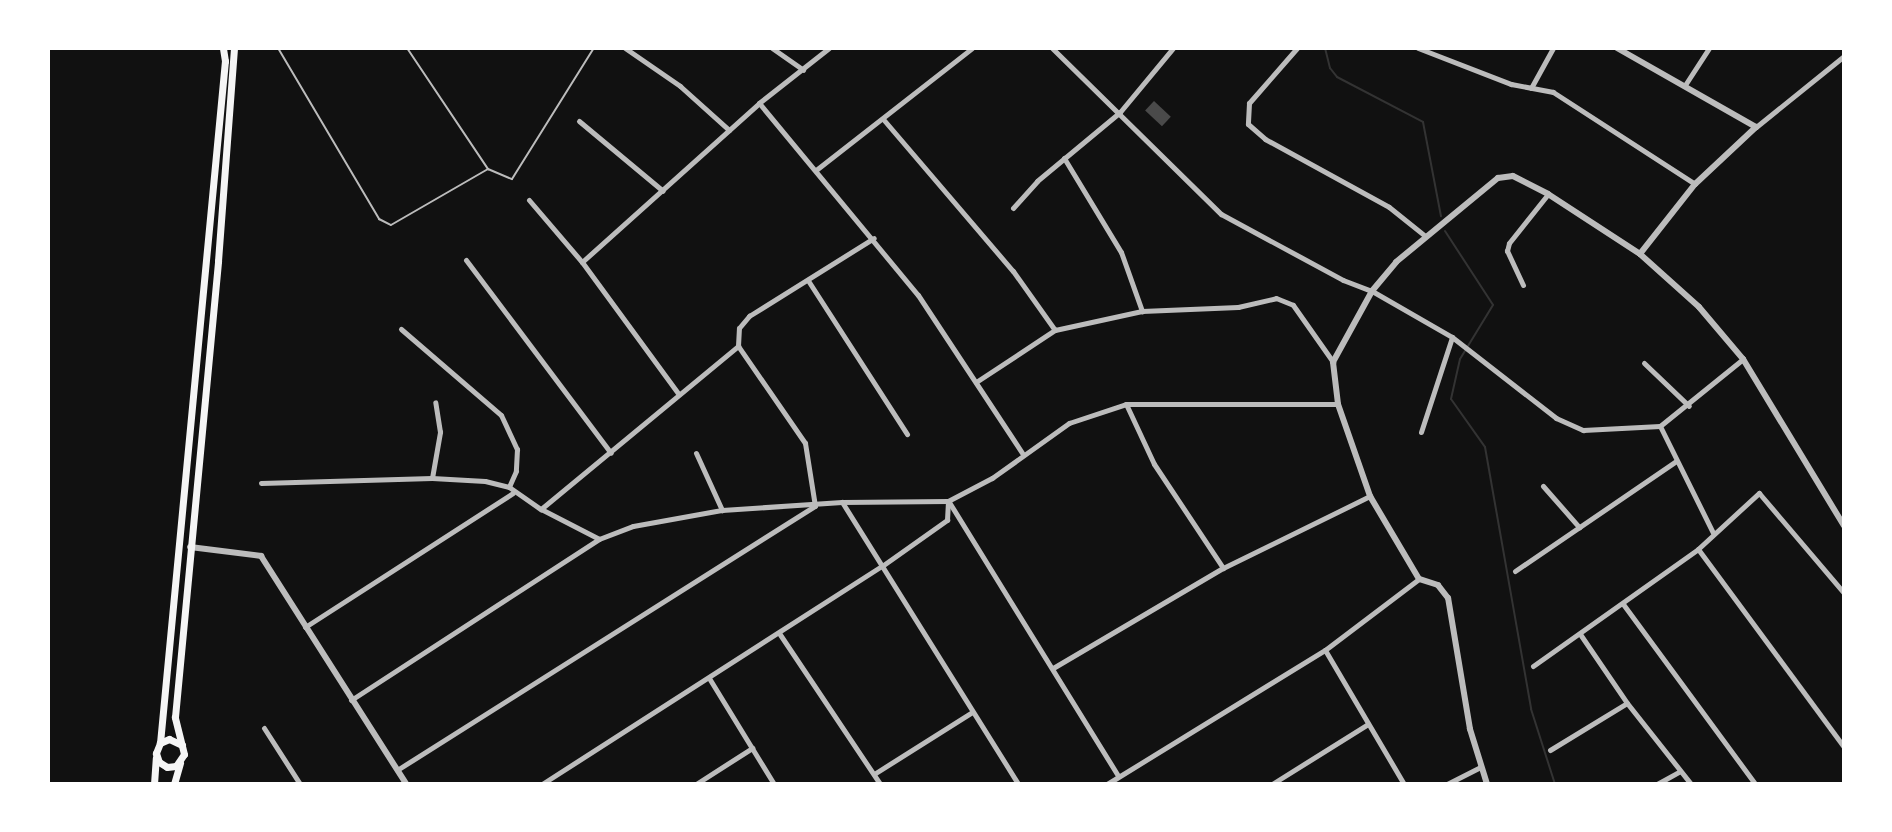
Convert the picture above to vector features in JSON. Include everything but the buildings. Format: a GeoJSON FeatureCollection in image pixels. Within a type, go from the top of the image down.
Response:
{"type":"FeatureCollection","features":[{"type":"Feature","properties":{"kind":"main road"},"geometry":{"type":"LineString","coordinates":[[154,784],[160,743],[224,73],[223,48]]}},
{"type":"Feature","properties":{"kind":"main road"},"geometry":{"type":"LineString","coordinates":[[174,784],[184,754],[175,717],[219,250],[234,48]]}},
{"type":"Feature","properties":{"kind":"main road"},"geometry":{"type":"LineString","coordinates":[[160,743],[174,739],[182,745]]}},
{"type":"Feature","properties":{"kind":"main road"},"geometry":{"type":"LineString","coordinates":[[156,758],[167,767],[180,763]]}},
{"type":"Feature","properties":{"kind":"street"},"geometry":{"type":"LineString","coordinates":[[625,48],[680,86],[729,130]]}},
{"type":"Feature","properties":{"kind":"street"},"geometry":{"type":"LineString","coordinates":[[772,48],[803,70]]}},
{"type":"Feature","properties":{"kind":"street"},"geometry":{"type":"LineString","coordinates":[[582,262],[759,103],[830,48]]}},
{"type":"Feature","properties":{"kind":"street"},"geometry":{"type":"LineString","coordinates":[[816,170],[972,48]]}},
{"type":"Feature","properties":{"kind":"street"},"geometry":{"type":"LineString","coordinates":[[1052,48],[1120,112],[1221,214],[1343,279],[1372,291],[1474,351],[1556,418],[1583,430],[1660,426],[1689,406],[1743,360]]}},
{"type":"Feature","properties":{"kind":"street"},"geometry":{"type":"LineString","coordinates":[[1013,208],[1064,158],[1120,112],[1173,48]]}},
{"type":"Feature","properties":{"kind":"street"},"geometry":{"type":"LineString","coordinates":[[1297,48],[1249,103],[1248,124],[1265,139],[1389,207],[1424,235]]}},
{"type":"Feature","properties":{"kind":"street"},"geometry":{"type":"LineString","coordinates":[[1418,48],[1482,74],[1553,92],[1695,184]]}},
{"type":"Feature","properties":{"kind":"street"},"geometry":{"type":"LineString","coordinates":[[1531,88],[1552,48]]}},
{"type":"Feature","properties":{"kind":"street"},"geometry":{"type":"LineString","coordinates":[[1617,48],[1756,127]]}},
{"type":"Feature","properties":{"kind":"street"},"geometry":{"type":"LineString","coordinates":[[1685,85],[1709,48]]}},
{"type":"Feature","properties":{"kind":"street"},"geometry":{"type":"LineString","coordinates":[[1640,254],[1695,184],[1756,127],[1844,56]]}},
{"type":"Feature","properties":{"kind":"street"},"geometry":{"type":"LineString","coordinates":[[759,103],[874,238],[976,382],[1022,453]]}},
{"type":"Feature","properties":{"kind":"street"},"geometry":{"type":"LineString","coordinates":[[883,119],[1014,271],[1055,330]]}},
{"type":"Feature","properties":{"kind":"street"},"geometry":{"type":"LineString","coordinates":[[579,121],[663,191]]}},
{"type":"Feature","properties":{"kind":"street"},"geometry":{"type":"LineString","coordinates":[[1064,158],[1120,252],[1142,311]]}},
{"type":"Feature","properties":{"kind":"street"},"geometry":{"type":"LineString","coordinates":[[1333,362],[1372,291],[1424,235],[1506,174],[1548,194],[1640,254],[1699,307],[1743,360],[1844,526]]}},
{"type":"Feature","properties":{"kind":"street"},"geometry":{"type":"LineString","coordinates":[[1523,285],[1507,251],[1509,243],[1548,194]]}},
{"type":"Feature","properties":{"kind":"street"},"geometry":{"type":"LineString","coordinates":[[529,200],[582,262],[678,393]]}},
{"type":"Feature","properties":{"kind":"street"},"geometry":{"type":"LineString","coordinates":[[815,506],[805,443],[738,345],[739,328],[749,316],[808,282],[874,238]]}},
{"type":"Feature","properties":{"kind":"street"},"geometry":{"type":"LineString","coordinates":[[466,260],[611,453]]}},
{"type":"Feature","properties":{"kind":"street"},"geometry":{"type":"LineString","coordinates":[[808,282],[907,434]]}},
{"type":"Feature","properties":{"kind":"street"},"geometry":{"type":"LineString","coordinates":[[976,382],[1055,330],[1142,311],[1238,307],[1283,298],[1293,305],[1333,362],[1338,404],[1370,496],[1419,579],[1438,585],[1448,598],[1480,767],[1487,784]]}},
{"type":"Feature","properties":{"kind":"street"},"geometry":{"type":"LineString","coordinates":[[401,329],[501,415],[517,448],[516,471],[509,487]]}},
{"type":"Feature","properties":{"kind":"street"},"geometry":{"type":"LineString","coordinates":[[1421,432],[1452,338]]}},
{"type":"Feature","properties":{"kind":"street"},"geometry":{"type":"LineString","coordinates":[[540,509],[611,453],[678,393],[738,345]]}},
{"type":"Feature","properties":{"kind":"street"},"geometry":{"type":"LineString","coordinates":[[1644,363],[1689,406]]}},
{"type":"Feature","properties":{"kind":"street"},"geometry":{"type":"LineString","coordinates":[[432,478],[440,432],[435,402]]}},
{"type":"Feature","properties":{"kind":"street"},"geometry":{"type":"LineString","coordinates":[[351,700],[599,539],[633,526],[722,510],[815,506],[842,502],[948,501],[992,478],[1022,453],[1069,423],[1126,404],[1338,404]]}},
{"type":"Feature","properties":{"kind":"street"},"geometry":{"type":"LineString","coordinates":[[1126,404],[1154,464],[1223,568]]}},
{"type":"Feature","properties":{"kind":"street"},"geometry":{"type":"LineString","coordinates":[[1660,426],[1675,462],[1713,533]]}},
{"type":"Feature","properties":{"kind":"street"},"geometry":{"type":"LineString","coordinates":[[696,453],[722,510]]}},
{"type":"Feature","properties":{"kind":"street"},"geometry":{"type":"LineString","coordinates":[[1515,571],[1675,462]]}},
{"type":"Feature","properties":{"kind":"street"},"geometry":{"type":"LineString","coordinates":[[261,483],[432,478],[485,481],[509,487],[513,493],[540,509],[599,539]]}},
{"type":"Feature","properties":{"kind":"street"},"geometry":{"type":"LineString","coordinates":[[1543,486],[1579,527]]}},
{"type":"Feature","properties":{"kind":"street"},"geometry":{"type":"LineString","coordinates":[[305,627],[513,493]]}},
{"type":"Feature","properties":{"kind":"street"},"geometry":{"type":"LineString","coordinates":[[1533,666],[1698,549],[1759,493],[1844,593]]}},
{"type":"Feature","properties":{"kind":"street"},"geometry":{"type":"LineString","coordinates":[[1053,668],[1223,568],[1370,496]]}},
{"type":"Feature","properties":{"kind":"street"},"geometry":{"type":"LineString","coordinates":[[542,784],[882,566],[947,520],[948,501]]}},
{"type":"Feature","properties":{"kind":"street"},"geometry":{"type":"LineString","coordinates":[[948,501],[1118,776]]}},
{"type":"Feature","properties":{"kind":"street"},"geometry":{"type":"LineString","coordinates":[[842,502],[1018,784]]}},
{"type":"Feature","properties":{"kind":"street"},"geometry":{"type":"LineString","coordinates":[[397,770],[815,506]]}},
{"type":"Feature","properties":{"kind":"street"},"geometry":{"type":"LineString","coordinates":[[190,547],[261,556],[406,784]]}},
{"type":"Feature","properties":{"kind":"street"},"geometry":{"type":"LineString","coordinates":[[1698,549],[1844,747]]}},
{"type":"Feature","properties":{"kind":"street"},"geometry":{"type":"LineString","coordinates":[[1107,784],[1324,650],[1419,579]]}},
{"type":"Feature","properties":{"kind":"street"},"geometry":{"type":"LineString","coordinates":[[1623,604],[1755,784]]}},
{"type":"Feature","properties":{"kind":"street"},"geometry":{"type":"LineString","coordinates":[[779,633],[880,784]]}},
{"type":"Feature","properties":{"kind":"street"},"geometry":{"type":"LineString","coordinates":[[1580,634],[1627,703],[1679,772],[1691,784]]}},
{"type":"Feature","properties":{"kind":"street"},"geometry":{"type":"LineString","coordinates":[[1324,650],[1404,784]]}},
{"type":"Feature","properties":{"kind":"street"},"geometry":{"type":"LineString","coordinates":[[709,678],[774,784]]}},
{"type":"Feature","properties":{"kind":"street"},"geometry":{"type":"LineString","coordinates":[[1550,750],[1627,703]]}},
{"type":"Feature","properties":{"kind":"street"},"geometry":{"type":"LineString","coordinates":[[874,774],[972,712]]}},
{"type":"Feature","properties":{"kind":"street"},"geometry":{"type":"LineString","coordinates":[[1272,784],[1368,724]]}},
{"type":"Feature","properties":{"kind":"street"},"geometry":{"type":"LineString","coordinates":[[264,728],[300,784]]}},
{"type":"Feature","properties":{"kind":"street"},"geometry":{"type":"LineString","coordinates":[[696,784],[752,748]]}},
{"type":"Feature","properties":{"kind":"street"},"geometry":{"type":"LineString","coordinates":[[1447,784],[1480,767]]}},
{"type":"Feature","properties":{"kind":"street"},"geometry":{"type":"LineString","coordinates":[[1657,784],[1679,772]]}},
{"type":"Feature","properties":{"kind":"lane"},"geometry":{"type":"LineString","coordinates":[[278,48],[384,224],[391,225],[488,169]]}},
{"type":"Feature","properties":{"kind":"lane"},"geometry":{"type":"LineString","coordinates":[[407,48],[488,169],[512,178],[593,49]]}},
{"type":"Feature","properties":{"kind":"waterway"},"geometry":{"type":"LineString","coordinates":[[1325,48],[1330,68],[1337,77],[1423,122],[1441,216]]}},
{"type":"Feature","properties":{"kind":"waterway"},"geometry":{"type":"LineString","coordinates":[[1445,231],[1493,305],[1460,359],[1451,399],[1485,447],[1531,709],[1555,784]]}}]}
